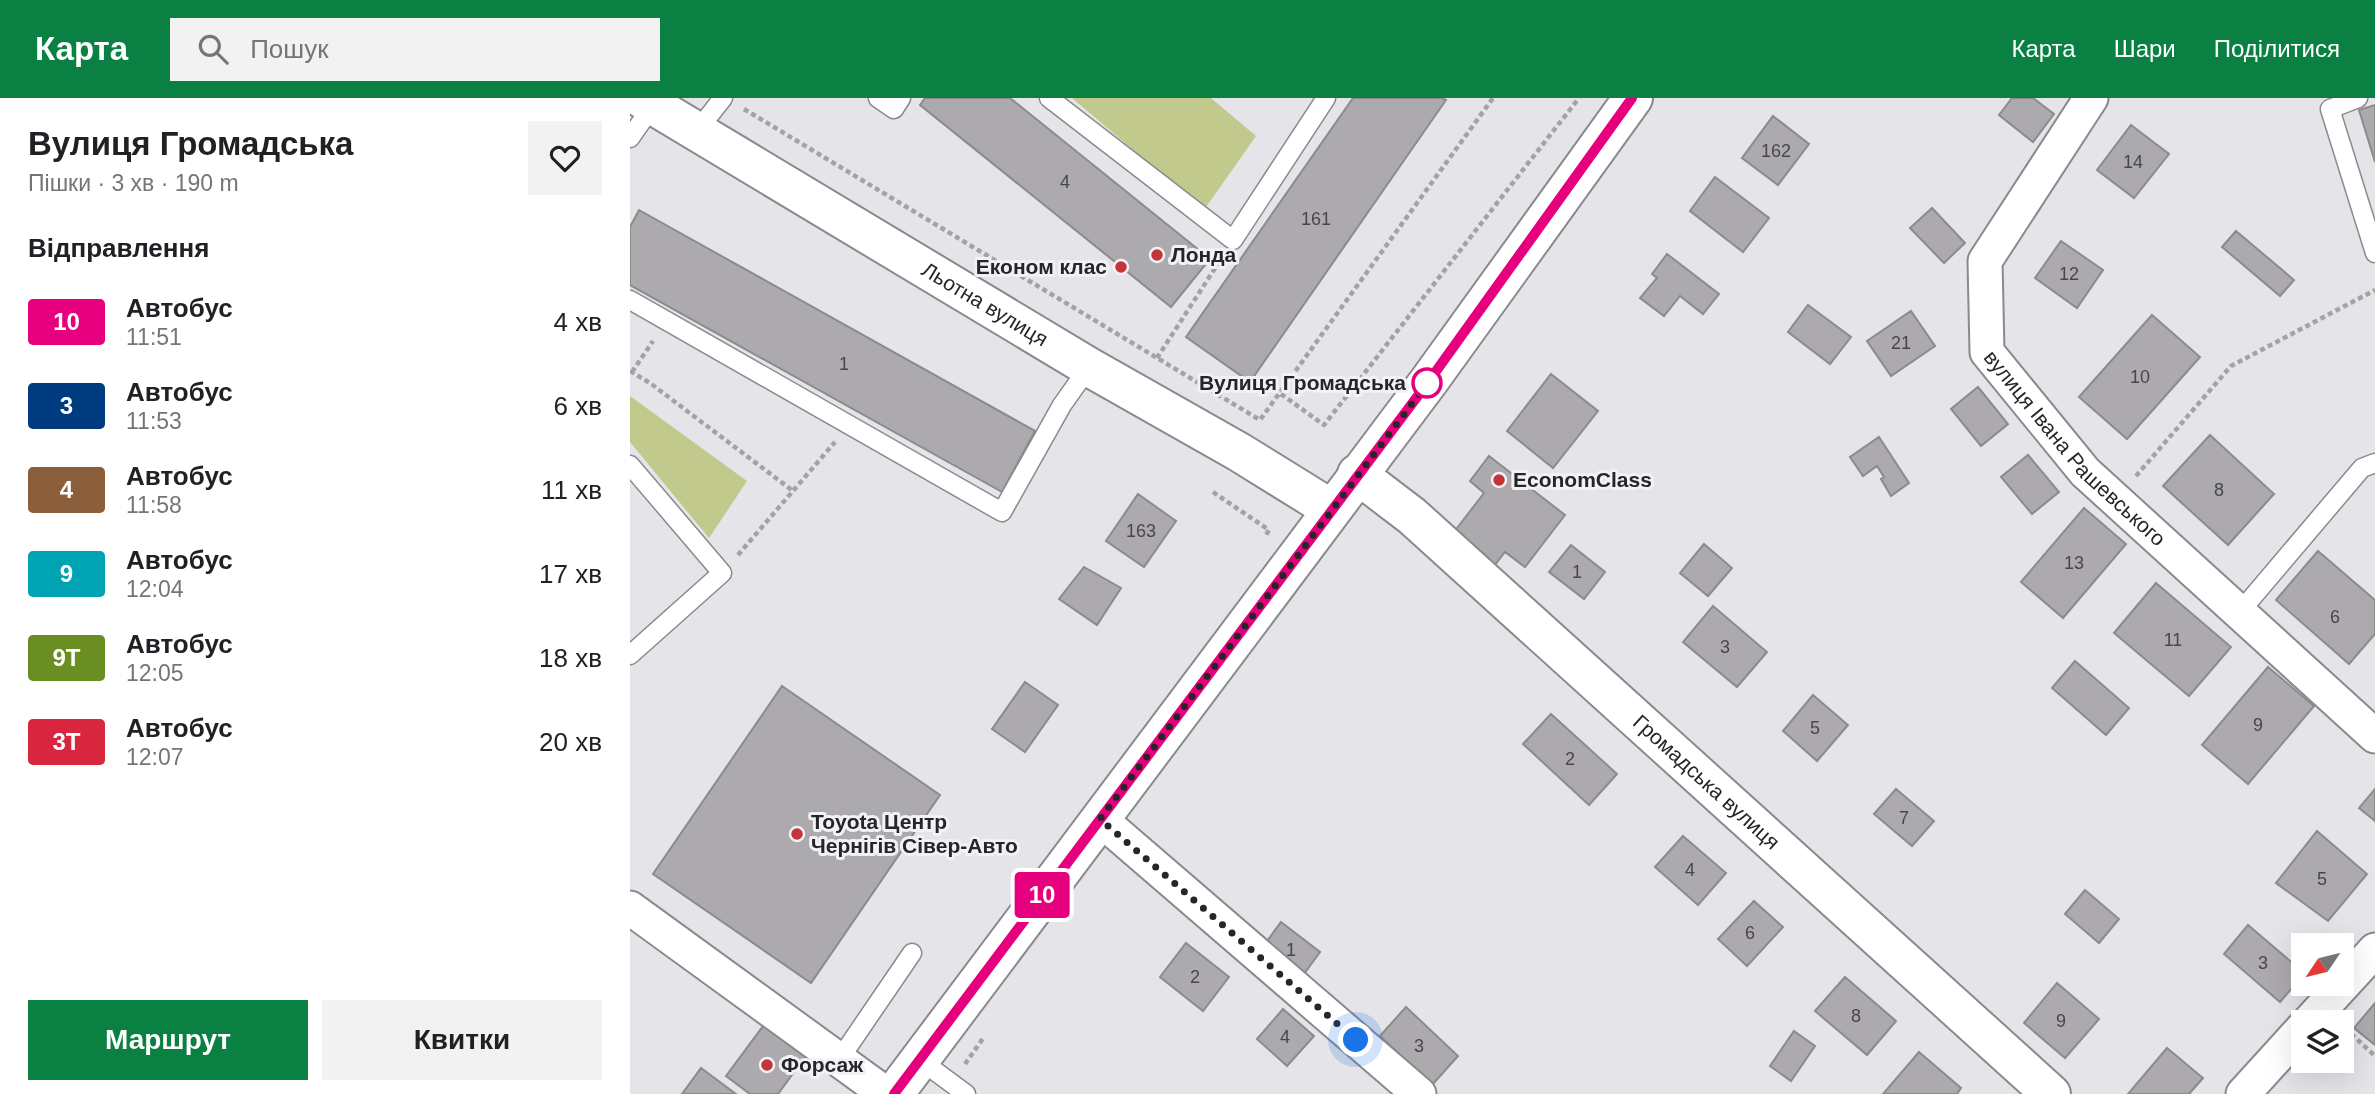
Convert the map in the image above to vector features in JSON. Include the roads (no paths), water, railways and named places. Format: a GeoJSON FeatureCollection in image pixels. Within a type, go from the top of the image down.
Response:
{"type":"FeatureCollection","features":[{"type":"Feature","properties":{"kind":"street"},"geometry":{"type":"LineString","coordinates":[[894,1094],[1429,381],[1633,98]]}},
{"type":"Feature","properties":{"kind":"street","name":"вулиця Івана Рашевського"},"geometry":{"type":"LineString","coordinates":[[2091,98],[1985,261],[1987,352],[2085,472],[2375,736]]}},
{"type":"Feature","properties":{"kind":"street","name":"Льотна вулиця"},"geometry":{"type":"LineString","coordinates":[[647,102],[1331,509]]}},
{"type":"Feature","properties":{"kind":"street","name":"Громадська вулиця"},"geometry":{"type":"LineString","coordinates":[[1357,474],[1412,516],[2051,1094]]}},
{"type":"Feature","properties":{"kind":"street"},"geometry":{"type":"LineString","coordinates":[[1100,819],[1419,1094]]}},
{"type":"Feature","properties":{"kind":"street"},"geometry":{"type":"LineString","coordinates":[[630,908],[886,1094]]}},
{"type":"Feature","properties":{"kind":"street"},"geometry":{"type":"LineString","coordinates":[[2320,1010],[2375,950]]}},
{"type":"Feature","properties":{"kind":"street"},"geometry":{"type":"LineString","coordinates":[[2243,1094],[2291,1041]]}},
{"type":"Feature","properties":{"kind":"lane"},"geometry":{"type":"LineString","coordinates":[[878,98],[894,109],[901,98]]}},
{"type":"Feature","properties":{"kind":"lane"},"geometry":{"type":"LineString","coordinates":[[1049,98],[1233,240],[1326,98]]}},
{"type":"Feature","properties":{"kind":"lane"},"geometry":{"type":"LineString","coordinates":[[2358,98],[2330,109],[2375,253]]}},
{"type":"Feature","properties":{"kind":"lane"},"geometry":{"type":"LineString","coordinates":[[630,138],[647,102]]}},
{"type":"Feature","properties":{"kind":"lane"},"geometry":{"type":"LineString","coordinates":[[697,131],[731,102]]}},
{"type":"Feature","properties":{"kind":"lane"},"geometry":{"type":"LineString","coordinates":[[630,300],[1002,512],[1062,405],[1089,367]]}},
{"type":"Feature","properties":{"kind":"lane"},"geometry":{"type":"LineString","coordinates":[[2239,613],[2362,468],[2375,463]]}},
{"type":"Feature","properties":{"kind":"lane"},"geometry":{"type":"LineString","coordinates":[[630,465],[722,573],[630,655]]}},
{"type":"Feature","properties":{"kind":"lane"},"geometry":{"type":"LineString","coordinates":[[839,1060],[912,953]]}},
{"type":"Feature","properties":{"kind":"lane"},"geometry":{"type":"LineString","coordinates":[[920,1060],[966,1094]]}},
{"type":"Feature","properties":{"kind":"place","name":"Лонда"},"geometry":{"type":"Point","coordinates":[1157,255]}},
{"type":"Feature","properties":{"kind":"place","name":"Економ клас"},"geometry":{"type":"Point","coordinates":[1121,267]}},
{"type":"Feature","properties":{"kind":"place","name":"Вулиця Громадська"},"geometry":{"type":"Point","coordinates":[1427,383]}},
{"type":"Feature","properties":{"kind":"place","name":"EconomClass"},"geometry":{"type":"Point","coordinates":[1499,480]}},
{"type":"Feature","properties":{"kind":"place","name":"Toyota Центр Чернігів Сівер-Авто"},"geometry":{"type":"Point","coordinates":[797,834]}},
{"type":"Feature","properties":{"kind":"place","name":"Форсаж"},"geometry":{"type":"Point","coordinates":[767,1065]}}]}
